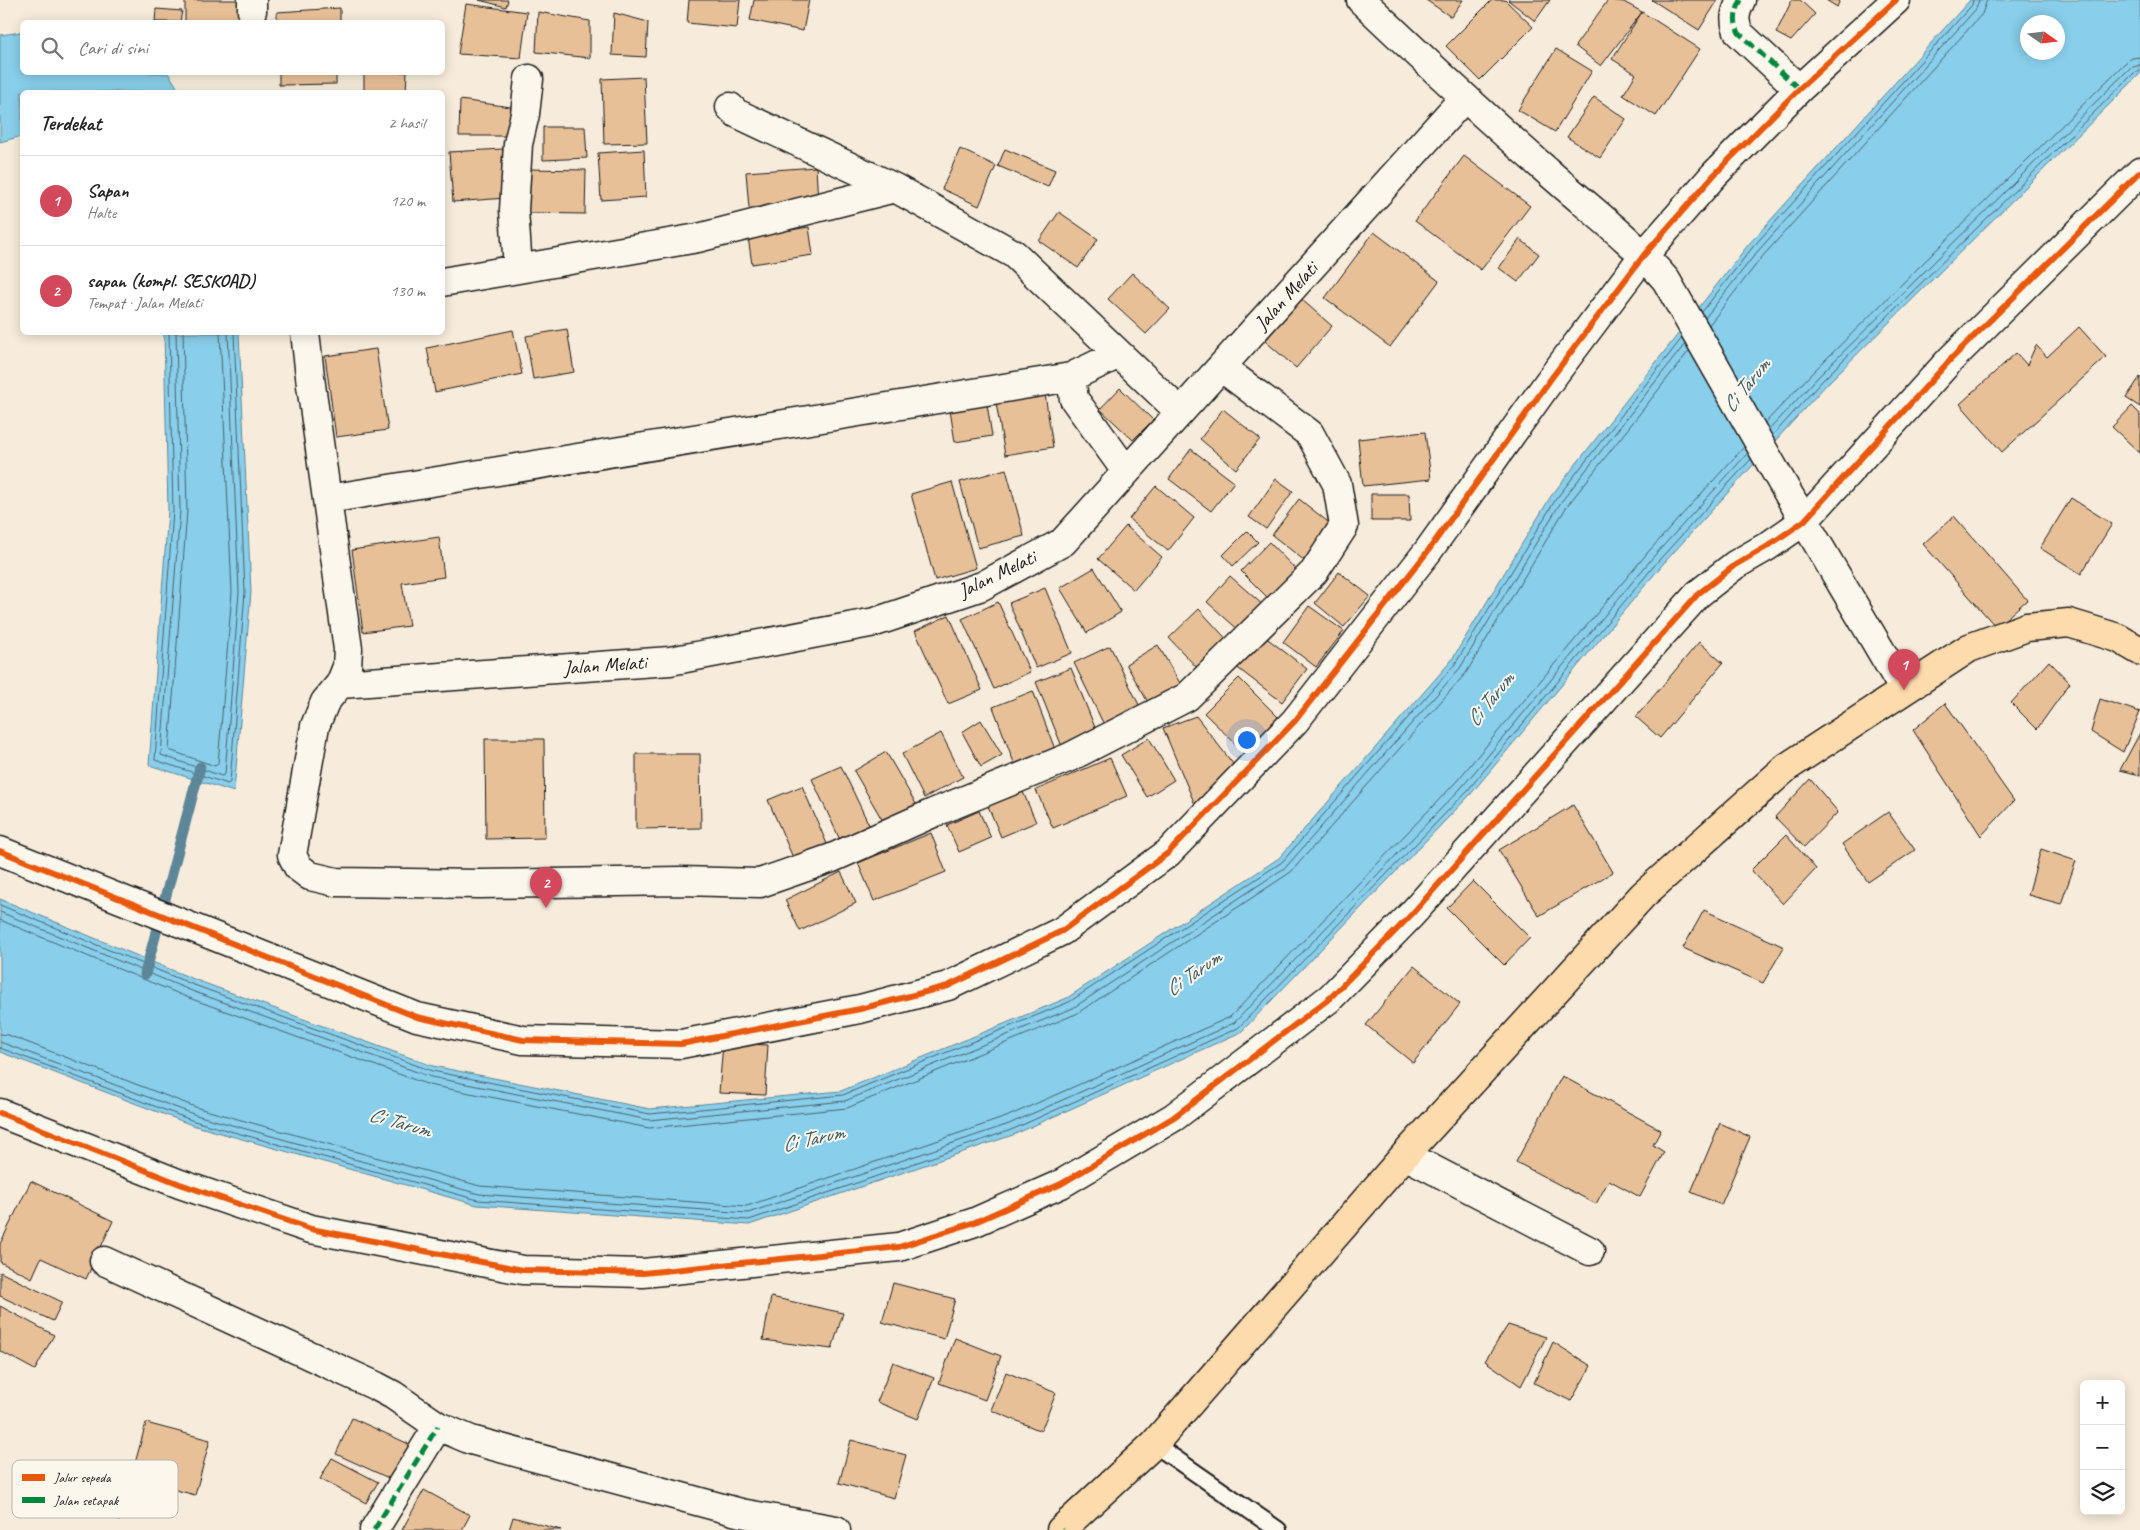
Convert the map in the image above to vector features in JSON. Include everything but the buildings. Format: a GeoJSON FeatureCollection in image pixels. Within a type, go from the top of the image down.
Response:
{"type":"FeatureCollection","features":[{"type":"Feature","properties":{"kind":"main road"},"geometry":{"type":"LineString","coordinates":[[1062,1530],[1154,1444],[1405,1155],[1644,895],[1787,768],[1969,648],[2027,627],[2069,623],[2118,638],[2140,651]]}},
{"type":"Feature","properties":{"kind":"street"},"geometry":{"type":"LineString","coordinates":[[1361,0],[1464,98],[1644,255],[1666,280],[1788,495],[1904,690]]}},
{"type":"Feature","properties":{"kind":"street"},"geometry":{"type":"LineString","coordinates":[[1741,0],[1735,13],[1734,23],[1739,33],[1799,89]]}},
{"type":"Feature","properties":{"kind":"street"},"geometry":{"type":"LineString","coordinates":[[0,851],[417,1016],[524,1040],[681,1044],[860,1009],[948,986],[1062,932],[1168,852],[1295,721],[1428,551],[1550,380],[1644,255],[1714,175],[1799,89],[1896,0]]}},
{"type":"Feature","properties":{"kind":"street"},"geometry":{"type":"LineString","coordinates":[[518,269],[514,210],[518,144],[525,114],[529,79]]}},
{"type":"Feature","properties":{"kind":"street","name":"Jalan Melati"},"geometry":{"type":"LineString","coordinates":[[340,684],[670,661],[875,622],[982,586],[1063,542],[1464,98]]}},
{"type":"Feature","properties":{"kind":"street"},"geometry":{"type":"LineString","coordinates":[[730,107],[736,113],[895,188],[1014,254],[1180,412]]}},
{"type":"Feature","properties":{"kind":"street"},"geometry":{"type":"LineString","coordinates":[[0,1114],[180,1184],[311,1229],[523,1270],[643,1274],[899,1247],[975,1222],[1061,1184],[1166,1122],[1330,998],[1410,916],[1698,594],[1735,565],[1768,546],[1804,521],[1951,359],[2140,172]]}},
{"type":"Feature","properties":{"kind":"street"},"geometry":{"type":"LineString","coordinates":[[445,281],[698,238],[895,188]]}},
{"type":"Feature","properties":{"kind":"street"},"geometry":{"type":"LineString","coordinates":[[305,335],[310,385],[328,499],[348,649],[347,666],[340,684],[325,702],[315,726],[292,855],[298,867],[310,876],[336,882],[479,884],[680,881],[760,883],[832,858],[933,813],[1070,757],[1187,697],[1314,572],[1344,526],[1337,484],[1310,434],[1221,367]]}},
{"type":"Feature","properties":{"kind":"street"},"geometry":{"type":"LineString","coordinates":[[328,499],[1071,377],[1119,354]]}},
{"type":"Feature","properties":{"kind":"street"},"geometry":{"type":"LineString","coordinates":[[1071,377],[1074,400],[1126,471]]}},
{"type":"Feature","properties":{"kind":"street"},"geometry":{"type":"LineString","coordinates":[[1405,1155],[1590,1251]]}},
{"type":"Feature","properties":{"kind":"street"},"geometry":{"type":"LineString","coordinates":[[104,1261],[376,1386],[393,1395],[438,1426],[471,1440],[741,1513],[836,1530]]}},
{"type":"Feature","properties":{"kind":"street"},"geometry":{"type":"LineString","coordinates":[[374,1530],[438,1426]]}},
{"type":"Feature","properties":{"kind":"lane"},"geometry":{"type":"LineString","coordinates":[[1154,1444],[1278,1530]]}},
{"type":"Feature","properties":{"kind":"water","name":"Ci Tarum"},"geometry":{"type":"Polygon","coordinates":[[[1970,0],[2140,0],[2140,74],[1826,385],[1663,564],[1470,795],[1241,1032],[1013,1135],[749,1225],[477,1205],[192,1125],[0,1052],[0,899],[196,980],[433,1066],[650,1109],[841,1091],[1067,998],[1279,858],[1451,661],[1551,496],[1748,245],[1970,0]]]}},
{"type":"Feature","properties":{"kind":"water"},"geometry":{"type":"Polygon","coordinates":[[[20,32],[20,75],[170,75],[179,90],[20,90],[20,137],[0,142],[0,35],[20,32]]]}},
{"type":"Feature","properties":{"kind":"water"},"geometry":{"type":"Polygon","coordinates":[[[164,335],[239,335],[251,592],[234,792],[149,765],[168,511],[164,335]]]}},
{"type":"Feature","properties":{"kind":"waterway"},"geometry":{"type":"LineString","coordinates":[[145,974],[200,767]]}},
{"type":"Feature","properties":{"kind":"marked path"},"geometry":{"type":"LineString","coordinates":[[1741,0],[1736,16],[1739,33],[1799,89]]}},
{"type":"Feature","properties":{"kind":"marked path"},"geometry":{"type":"LineString","coordinates":[[374,1530],[438,1426]]}},
{"type":"Feature","properties":{"kind":"cycle path"},"geometry":{"type":"LineString","coordinates":[[0,851],[417,1017],[523,1040],[681,1044],[860,1009],[948,986],[1062,931],[1168,853],[1295,721],[1428,551],[1550,380],[1644,255],[1714,175],[1799,89],[1896,0]]}},
{"type":"Feature","properties":{"kind":"cycle path"},"geometry":{"type":"LineString","coordinates":[[0,1113],[180,1184],[311,1229],[523,1270],[643,1273],[899,1247],[975,1222],[1061,1184],[1174,1117],[1330,998],[1411,915],[1698,594],[1735,565],[1768,546],[1804,521],[1951,359],[2140,172]]}},
{"type":"Feature","properties":{"kind":"place","name":"Sapan"},"geometry":{"type":"Point","coordinates":[1904,690]}},
{"type":"Feature","properties":{"kind":"place","name":"sapan (kompl. SESKOAD)"},"geometry":{"type":"Point","coordinates":[546,908]}}]}
